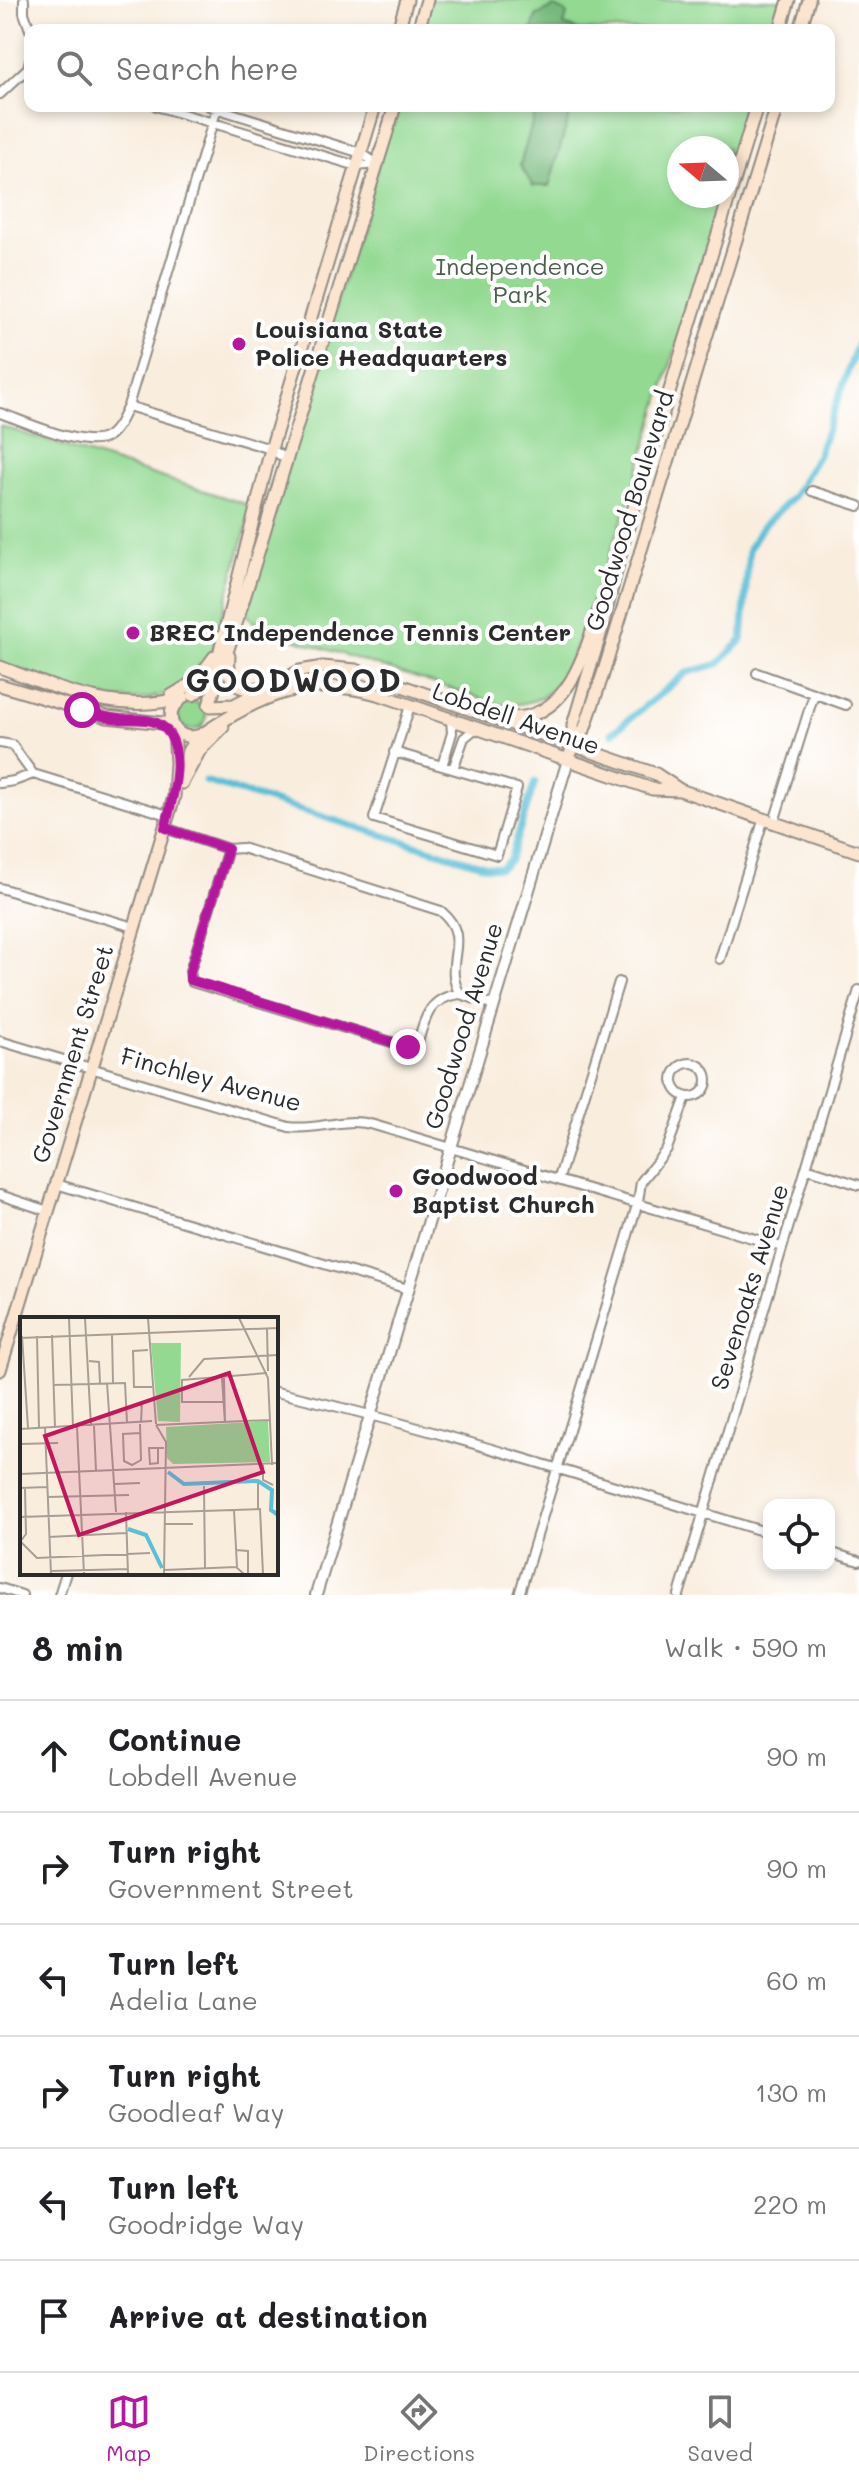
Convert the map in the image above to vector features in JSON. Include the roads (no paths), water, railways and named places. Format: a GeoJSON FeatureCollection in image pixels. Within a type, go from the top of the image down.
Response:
{"type":"FeatureCollection","features":[{"type":"Feature","properties":{"kind":"main road"},"geometry":{"type":"LineString","coordinates":[[400,24],[407,0]]}},
{"type":"Feature","properties":{"kind":"main road"},"geometry":{"type":"LineString","coordinates":[[420,24],[427,0]]}},
{"type":"Feature","properties":{"kind":"main road"},"geometry":{"type":"LineString","coordinates":[[782,24],[789,0]]}},
{"type":"Feature","properties":{"kind":"main road"},"geometry":{"type":"LineString","coordinates":[[802,24],[809,0]]}},
{"type":"Feature","properties":{"kind":"main road"},"geometry":{"type":"LineString","coordinates":[[373,112],[271,449],[231,599],[225,643],[209,706],[211,723],[201,734],[180,735],[173,725],[172,709],[206,685],[212,676],[225,643],[239,614],[393,112]]}},
{"type":"Feature","properties":{"kind":"main road","name":"Goodwood Boulevard"},"geometry":{"type":"LineString","coordinates":[[573,746],[573,725],[624,540],[755,112]]}},
{"type":"Feature","properties":{"kind":"main road","name":"Goodwood Boulevard"},"geometry":{"type":"LineString","coordinates":[[573,746],[584,730],[603,674],[775,112]]}},
{"type":"Feature","properties":{"kind":"main road"},"geometry":{"type":"LineString","coordinates":[[730,256],[733,225],[750,165],[741,161]]}},
{"type":"Feature","properties":{"kind":"main road"},"geometry":{"type":"LineString","coordinates":[[692,323],[698,325],[701,331],[697,364]]}},
{"type":"Feature","properties":{"kind":"main road"},"geometry":{"type":"LineString","coordinates":[[498,718],[518,718],[538,713],[555,703],[572,681],[624,540]]}},
{"type":"Feature","properties":{"kind":"main road"},"geometry":{"type":"LineString","coordinates":[[600,635],[597,663],[603,674]]}},
{"type":"Feature","properties":{"kind":"main road"},"geometry":{"type":"LineString","coordinates":[[225,643],[228,668],[234,683],[248,690],[263,688]]}},
{"type":"Feature","properties":{"kind":"main road"},"geometry":{"type":"LineString","coordinates":[[163,703],[203,675],[225,643]]}},
{"type":"Feature","properties":{"kind":"main road"},"geometry":{"type":"LineString","coordinates":[[0,667],[96,700],[131,705],[163,703],[188,696],[203,698],[209,706]]}},
{"type":"Feature","properties":{"kind":"main road","name":"Lobdell Avenue"},"geometry":{"type":"LineString","coordinates":[[209,706],[234,705],[300,671],[340,667],[386,678],[656,774],[680,790],[859,852]]}},
{"type":"Feature","properties":{"kind":"main road"},"geometry":{"type":"LineString","coordinates":[[300,671],[303,687]]}},
{"type":"Feature","properties":{"kind":"main road"},"geometry":{"type":"LineString","coordinates":[[381,695],[386,678]]}},
{"type":"Feature","properties":{"kind":"main road"},"geometry":{"type":"LineString","coordinates":[[0,685],[107,717],[173,725]]}},
{"type":"Feature","properties":{"kind":"main road","name":"Lobdell Avenue"},"geometry":{"type":"LineString","coordinates":[[201,734],[267,698],[303,687],[341,686],[381,695],[652,789],[680,790]]}},
{"type":"Feature","properties":{"kind":"main road"},"geometry":{"type":"LineString","coordinates":[[182,783],[200,750],[231,718]]}},
{"type":"Feature","properties":{"kind":"main road"},"geometry":{"type":"LineString","coordinates":[[157,723],[175,744]]}},
{"type":"Feature","properties":{"kind":"main road","name":"Government Street"},"geometry":{"type":"LineString","coordinates":[[173,725],[174,797]]}},
{"type":"Feature","properties":{"kind":"main road","name":"Government Street"},"geometry":{"type":"LineString","coordinates":[[0,1370],[2,1352],[18,1321],[56,1184],[168,815],[182,783],[186,757],[201,734]]}},
{"type":"Feature","properties":{"kind":"main road","name":"Goodwood Avenue"},"geometry":{"type":"LineString","coordinates":[[568,760],[573,746]]}},
{"type":"Feature","properties":{"kind":"street"},"geometry":{"type":"LineString","coordinates":[[24,0],[28,24]]}},
{"type":"Feature","properties":{"kind":"street"},"geometry":{"type":"LineString","coordinates":[[0,94],[24,70]]}},
{"type":"Feature","properties":{"kind":"street"},"geometry":{"type":"LineString","coordinates":[[176,112],[357,166],[377,164]]}},
{"type":"Feature","properties":{"kind":"street"},"geometry":{"type":"LineString","coordinates":[[0,413],[89,441],[106,438],[117,427],[128,406],[213,123],[213,112]]}},
{"type":"Feature","properties":{"kind":"street"},"geometry":{"type":"LineString","coordinates":[[229,112],[361,153],[377,164]]}},
{"type":"Feature","properties":{"kind":"street"},"geometry":{"type":"LineString","coordinates":[[309,323],[326,328]]}},
{"type":"Feature","properties":{"kind":"street"},"geometry":{"type":"LineString","coordinates":[[288,393],[305,398]]}},
{"type":"Feature","properties":{"kind":"street"},"geometry":{"type":"LineString","coordinates":[[128,406],[271,449],[286,459]]}},
{"type":"Feature","properties":{"kind":"street"},"geometry":{"type":"LineString","coordinates":[[812,491],[859,506]]}},
{"type":"Feature","properties":{"kind":"street"},"geometry":{"type":"LineString","coordinates":[[633,511],[651,516]]}},
{"type":"Feature","properties":{"kind":"street"},"geometry":{"type":"LineString","coordinates":[[757,673],[846,705]]}},
{"type":"Feature","properties":{"kind":"street"},"geometry":{"type":"LineString","coordinates":[[720,959],[814,694]]}},
{"type":"Feature","properties":{"kind":"street"},"geometry":{"type":"LineString","coordinates":[[394,752],[517,788],[497,855],[374,818],[394,752],[410,706]]}},
{"type":"Feature","properties":{"kind":"street"},"geometry":{"type":"LineString","coordinates":[[442,766],[452,733],[451,720]]}},
{"type":"Feature","properties":{"kind":"street"},"geometry":{"type":"LineString","coordinates":[[453,769],[464,738],[476,728]]}},
{"type":"Feature","properties":{"kind":"street"},"geometry":{"type":"LineString","coordinates":[[0,743],[12,745],[33,774]]}},
{"type":"Feature","properties":{"kind":"street","name":"Goodwood Avenue"},"geometry":{"type":"LineString","coordinates":[[316,1595],[568,760]]}},
{"type":"Feature","properties":{"kind":"street"},"geometry":{"type":"LineString","coordinates":[[0,783],[33,774],[168,815]]}},
{"type":"Feature","properties":{"kind":"street"},"geometry":{"type":"LineString","coordinates":[[165,828],[228,849],[242,848],[441,911],[457,932],[458,943],[452,970],[460,994]]}},
{"type":"Feature","properties":{"kind":"street"},"geometry":{"type":"LineString","coordinates":[[228,849],[190,971],[190,980],[403,1047],[412,1047],[418,1042],[432,1005],[446,997],[460,994],[494,1005]]}},
{"type":"Feature","properties":{"kind":"street"},"geometry":{"type":"LineString","coordinates":[[0,888],[134,927]]}},
{"type":"Feature","properties":{"kind":"street"},"geometry":{"type":"LineString","coordinates":[[559,1178],[619,982]]}},
{"type":"Feature","properties":{"kind":"street","name":"Sevenoaks Avenue"},"geometry":{"type":"LineString","coordinates":[[679,1595],[859,990]]}},
{"type":"Feature","properties":{"kind":"street","name":"Finchley Avenue"},"geometry":{"type":"LineString","coordinates":[[0,1041],[289,1127],[358,1121],[559,1178],[782,1247]]}},
{"type":"Feature","properties":{"kind":"street"},"geometry":{"type":"LineString","coordinates":[[687,1064],[695,1064],[706,1073],[707,1081],[700,1094],[686,1097],[675,1087],[675,1073],[687,1064]]}},
{"type":"Feature","properties":{"kind":"street"},"geometry":{"type":"LineString","coordinates":[[519,1595],[638,1202],[641,1182],[667,1149],[686,1097]]}},
{"type":"Feature","properties":{"kind":"street"},"geometry":{"type":"LineString","coordinates":[[806,1168],[859,1185]]}},
{"type":"Feature","properties":{"kind":"street"},"geometry":{"type":"LineString","coordinates":[[56,1184],[408,1289]]}},
{"type":"Feature","properties":{"kind":"street"},"geometry":{"type":"LineString","coordinates":[[0,1195],[48,1211]]}},
{"type":"Feature","properties":{"kind":"street"},"geometry":{"type":"LineString","coordinates":[[278,1392],[370,1414],[557,1467],[763,1531]]}},
{"type":"Feature","properties":{"kind":"street"},"geometry":{"type":"LineString","coordinates":[[835,1554],[859,1561]]}},
{"type":"Feature","properties":{"kind":"street"},"geometry":{"type":"LineString","coordinates":[[59,1595],[65,1575]]}},
{"type":"Feature","properties":{"kind":"street"},"geometry":{"type":"LineString","coordinates":[[0,1588],[22,1595]]}},
{"type":"Feature","properties":{"kind":"waterway"},"geometry":{"type":"LineString","coordinates":[[612,733],[686,673],[718,664],[742,640],[749,549],[762,527],[793,497],[818,455],[859,340]]}},
{"type":"Feature","properties":{"kind":"waterway"},"geometry":{"type":"LineString","coordinates":[[205,781],[488,867],[500,868],[510,860],[535,782]]}},
{"type":"Feature","properties":{"kind":"place","name":"Louisiana State Police Headquarters"},"geometry":{"type":"Point","coordinates":[239,344]}},
{"type":"Feature","properties":{"kind":"place","name":"BREC Independence Tennis Center"},"geometry":{"type":"Point","coordinates":[133,633]}},
{"type":"Feature","properties":{"kind":"place","name":"Goodwood Baptist Church"},"geometry":{"type":"Point","coordinates":[396,1191]}},
{"type":"Feature","properties":{"kind":"district","name":"GOODWOOD"},"geometry":{"type":"Point","coordinates":[294,681]}},
{"type":"Feature","properties":{"kind":"park label","name":"Independence Park"},"geometry":{"type":"Point","coordinates":[520,281]}}]}
